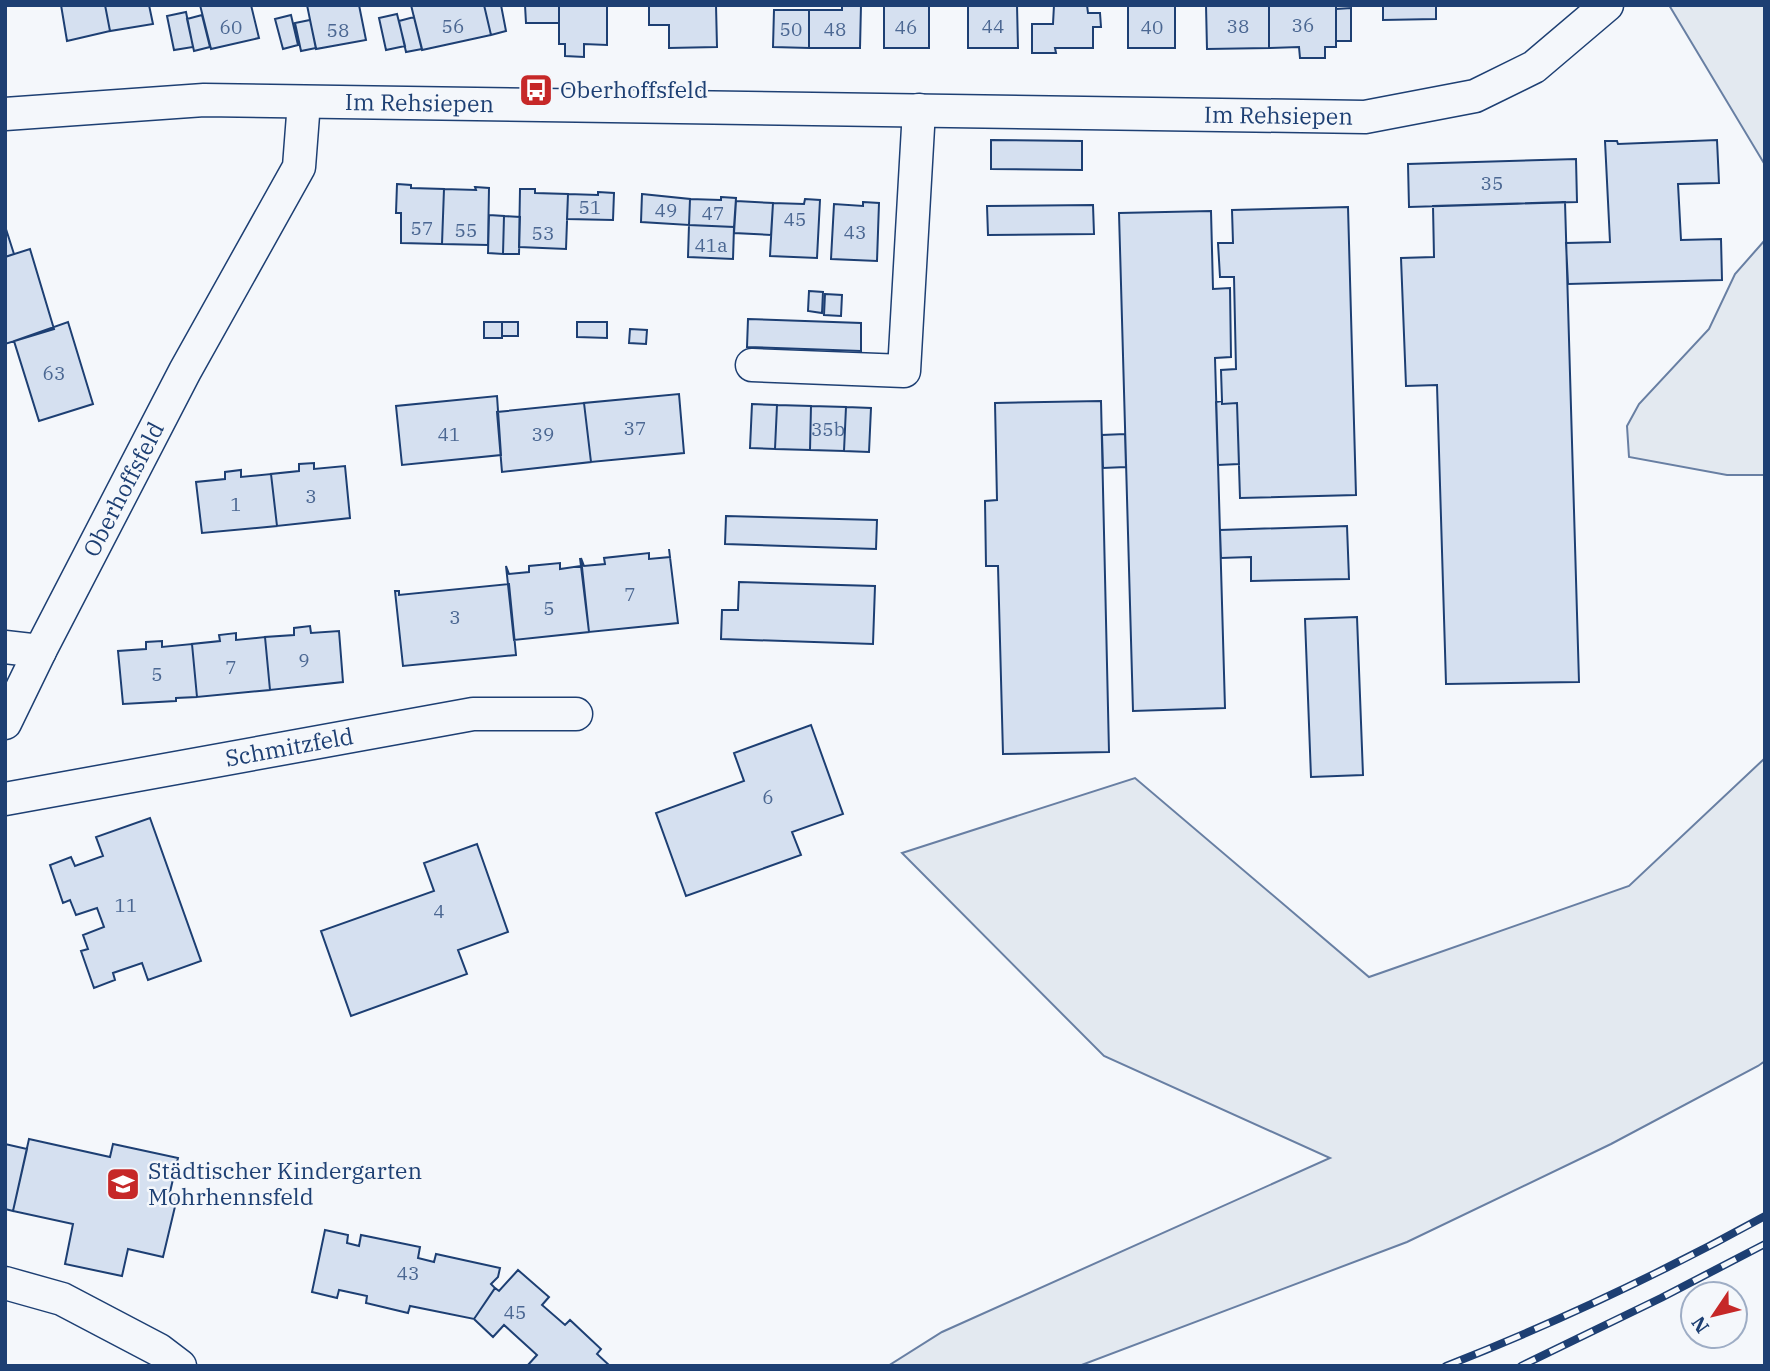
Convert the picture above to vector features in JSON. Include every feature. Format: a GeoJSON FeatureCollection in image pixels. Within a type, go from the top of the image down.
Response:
{"type":"FeatureCollection","features":[{"type":"Feature","properties":{"kind":"street","name":"Im Rehsiepen"},"geometry":{"type":"LineString","coordinates":[[5,114],[204,100],[1365,117],[1475,96],[1534,67],[1607,5]]}},
{"type":"Feature","properties":{"kind":"street","name":"Oberhoffsfeld"},"geometry":{"type":"LineString","coordinates":[[5,723],[185,371],[299,167],[304,102]]}},
{"type":"Feature","properties":{"kind":"street"},"geometry":{"type":"LineString","coordinates":[[752,365],[904,370],[919,110]]}},
{"type":"Feature","properties":{"kind":"street"},"geometry":{"type":"LineString","coordinates":[[5,647],[40,650]]}},
{"type":"Feature","properties":{"kind":"street","name":"Schmitzfeld"},"geometry":{"type":"LineString","coordinates":[[5,799],[473,714],[576,714]]}},
{"type":"Feature","properties":{"kind":"street"},"geometry":{"type":"LineString","coordinates":[[5,1283],[62,1299],[159,1350],[180,1366]]}},
{"type":"Feature","properties":{"kind":"shaded area"},"geometry":{"type":"Polygon","coordinates":[[[1669,5],[1765,5],[1765,165],[1669,5]]]}},
{"type":"Feature","properties":{"kind":"shaded area"},"geometry":{"type":"Polygon","coordinates":[[[1765,240],[1765,475],[1727,475],[1629,457],[1627,426],[1639,404],[1709,329],[1735,274],[1765,240]]]}},
{"type":"Feature","properties":{"kind":"shaded area"},"geometry":{"type":"Polygon","coordinates":[[[1765,758],[1765,1061],[1758,1066],[1611,1144],[1407,1242],[1079,1366],[888,1366],[942,1332],[1330,1158],[1104,1056],[902,853],[1135,778],[1369,977],[1629,886],[1765,758]]]}},
{"type":"Feature","properties":{"kind":"building"},"geometry":{"type":"Polygon","coordinates":[[[61,5],[105,5],[110,31],[67,41],[61,5]]]}},
{"type":"Feature","properties":{"kind":"building"},"geometry":{"type":"Polygon","coordinates":[[[105,5],[149,5],[153,24],[110,31],[105,5]]]}},
{"type":"Feature","properties":{"kind":"building"},"geometry":{"type":"Polygon","coordinates":[[[200,5],[251,5],[259,38],[211,49],[200,5]]]}},
{"type":"Feature","properties":{"kind":"building"},"geometry":{"type":"Polygon","coordinates":[[[307,5],[359,5],[366,40],[316,49],[307,5]]]}},
{"type":"Feature","properties":{"kind":"building"},"geometry":{"type":"Polygon","coordinates":[[[411,5],[484,5],[491,35],[422,50],[411,5]]]}},
{"type":"Feature","properties":{"kind":"building"},"geometry":{"type":"Polygon","coordinates":[[[484,5],[501,5],[506,31],[491,35],[484,5]]]}},
{"type":"Feature","properties":{"kind":"building"},"geometry":{"type":"Polygon","coordinates":[[[525,5],[559,5],[559,23],[526,23],[525,5]]]}},
{"type":"Feature","properties":{"kind":"building"},"geometry":{"type":"Polygon","coordinates":[[[559,5],[607,5],[607,45],[584,44],[584,57],[565,56],[565,44],[559,44],[559,5]]]}},
{"type":"Feature","properties":{"kind":"building"},"geometry":{"type":"Polygon","coordinates":[[[649,5],[716,5],[717,47],[669,48],[669,25],[649,25],[649,5]]]}},
{"type":"Feature","properties":{"kind":"building"},"geometry":{"type":"Polygon","coordinates":[[[842,5],[861,5],[860,48],[809,48],[809,10],[842,10],[842,5]]]}},
{"type":"Feature","properties":{"kind":"building"},"geometry":{"type":"Polygon","coordinates":[[[884,5],[929,5],[929,48],[884,48],[884,5]]]}},
{"type":"Feature","properties":{"kind":"building"},"geometry":{"type":"Polygon","coordinates":[[[968,5],[1017,5],[1018,48],[968,48],[968,5]]]}},
{"type":"Feature","properties":{"kind":"building"},"geometry":{"type":"Polygon","coordinates":[[[1054,5],[1087,5],[1088,13],[1100,13],[1101,27],[1093,27],[1093,48],[1055,48],[1056,53],[1032,53],[1032,24],[1053,24],[1054,5]]]}},
{"type":"Feature","properties":{"kind":"building"},"geometry":{"type":"Polygon","coordinates":[[[1175,5],[1175,48],[1128,48],[1128,6],[1175,5]]]}},
{"type":"Feature","properties":{"kind":"building"},"geometry":{"type":"Polygon","coordinates":[[[1206,5],[1269,5],[1269,48],[1207,49],[1206,5]]]}},
{"type":"Feature","properties":{"kind":"building"},"geometry":{"type":"Polygon","coordinates":[[[1269,5],[1336,5],[1336,47],[1325,47],[1325,58],[1300,58],[1299,47],[1269,48],[1269,5]]]}},
{"type":"Feature","properties":{"kind":"building"},"geometry":{"type":"Polygon","coordinates":[[[1383,5],[1436,5],[1436,19],[1383,20],[1383,5]]]}},
{"type":"Feature","properties":{"kind":"building"},"geometry":{"type":"Polygon","coordinates":[[[1351,8],[1351,41],[1336,41],[1336,9],[1351,8]]]}},
{"type":"Feature","properties":{"kind":"building"},"geometry":{"type":"Polygon","coordinates":[[[774,10],[809,10],[809,48],[773,47],[774,10]]]}},
{"type":"Feature","properties":{"kind":"building"},"geometry":{"type":"Polygon","coordinates":[[[186,12],[193,47],[174,50],[167,16],[186,12]]]}},
{"type":"Feature","properties":{"kind":"building"},"geometry":{"type":"Polygon","coordinates":[[[397,14],[405,46],[386,50],[379,18],[397,14]]]}},
{"type":"Feature","properties":{"kind":"building"},"geometry":{"type":"Polygon","coordinates":[[[202,15],[210,47],[194,51],[187,19],[202,15]]]}},
{"type":"Feature","properties":{"kind":"building"},"geometry":{"type":"Polygon","coordinates":[[[291,15],[298,45],[283,49],[275,19],[291,15]]]}},
{"type":"Feature","properties":{"kind":"building"},"geometry":{"type":"Polygon","coordinates":[[[414,17],[422,49],[406,52],[399,21],[414,17]]]}},
{"type":"Feature","properties":{"kind":"building"},"geometry":{"type":"Polygon","coordinates":[[[310,20],[316,48],[301,51],[295,23],[310,20]]]}},
{"type":"Feature","properties":{"kind":"building"},"geometry":{"type":"Polygon","coordinates":[[[991,140],[1082,141],[1082,170],[991,169],[991,140]]]}},
{"type":"Feature","properties":{"kind":"building"},"geometry":{"type":"Polygon","coordinates":[[[1717,140],[1719,183],[1678,184],[1681,240],[1721,239],[1722,280],[1568,284],[1566,243],[1610,242],[1605,141],[1617,141],[1618,144],[1717,140]]]}},
{"type":"Feature","properties":{"kind":"building"},"geometry":{"type":"Polygon","coordinates":[[[1576,159],[1577,202],[1409,207],[1408,164],[1576,159]]]}},
{"type":"Feature","properties":{"kind":"building"},"geometry":{"type":"Polygon","coordinates":[[[397,184],[411,185],[411,188],[444,189],[442,244],[401,243],[401,213],[396,213],[397,184]]]}},
{"type":"Feature","properties":{"kind":"building"},"geometry":{"type":"Polygon","coordinates":[[[475,187],[489,188],[488,245],[442,244],[444,189],[476,190],[475,187]]]}},
{"type":"Feature","properties":{"kind":"building"},"geometry":{"type":"Polygon","coordinates":[[[520,189],[535,189],[535,193],[568,194],[566,249],[519,247],[520,189]]]}},
{"type":"Feature","properties":{"kind":"building"},"geometry":{"type":"Polygon","coordinates":[[[598,192],[614,193],[613,220],[567,219],[568,194],[598,195],[598,192]]]}},
{"type":"Feature","properties":{"kind":"building"},"geometry":{"type":"Polygon","coordinates":[[[642,194],[690,199],[689,225],[641,222],[642,194]]]}},
{"type":"Feature","properties":{"kind":"building"},"geometry":{"type":"Polygon","coordinates":[[[721,197],[736,198],[734,227],[689,225],[690,199],[721,200],[721,197]]]}},
{"type":"Feature","properties":{"kind":"building"},"geometry":{"type":"Polygon","coordinates":[[[805,199],[820,200],[817,258],[770,256],[773,203],[804,204],[805,199]]]}},
{"type":"Feature","properties":{"kind":"building"},"geometry":{"type":"Polygon","coordinates":[[[736,201],[773,203],[771,235],[734,233],[736,201]]]}},
{"type":"Feature","properties":{"kind":"building"},"geometry":{"type":"Polygon","coordinates":[[[863,202],[879,203],[877,261],[831,259],[834,204],[863,206],[863,202]]]}},
{"type":"Feature","properties":{"kind":"building"},"geometry":{"type":"Polygon","coordinates":[[[1565,202],[1579,682],[1446,684],[1437,385],[1406,386],[1401,258],[1434,257],[1433,206],[1565,202]]]}},
{"type":"Feature","properties":{"kind":"building"},"geometry":{"type":"Polygon","coordinates":[[[1093,205],[1094,234],[988,235],[987,206],[1093,205]]]}},
{"type":"Feature","properties":{"kind":"building"},"geometry":{"type":"Polygon","coordinates":[[[1348,207],[1356,495],[1240,498],[1237,403],[1222,404],[1221,370],[1236,369],[1234,277],[1220,277],[1218,243],[1233,243],[1232,210],[1348,207]]]}},
{"type":"Feature","properties":{"kind":"building"},"geometry":{"type":"Polygon","coordinates":[[[1211,211],[1213,289],[1230,288],[1231,357],[1215,358],[1225,708],[1133,711],[1119,213],[1211,211]]]}},
{"type":"Feature","properties":{"kind":"building"},"geometry":{"type":"Polygon","coordinates":[[[489,215],[504,216],[503,254],[488,253],[489,215]]]}},
{"type":"Feature","properties":{"kind":"building"},"geometry":{"type":"Polygon","coordinates":[[[504,216],[520,217],[519,254],[503,254],[504,216]]]}},
{"type":"Feature","properties":{"kind":"building"},"geometry":{"type":"Polygon","coordinates":[[[689,225],[734,227],[733,259],[688,257],[689,225]]]}},
{"type":"Feature","properties":{"kind":"building"},"geometry":{"type":"Polygon","coordinates":[[[5,226],[14,254],[5,257],[5,226]]]}},
{"type":"Feature","properties":{"kind":"building"},"geometry":{"type":"Polygon","coordinates":[[[30,249],[54,329],[5,344],[5,257],[30,249]]]}},
{"type":"Feature","properties":{"kind":"building"},"geometry":{"type":"Polygon","coordinates":[[[809,291],[823,292],[822,313],[808,311],[809,291]]]}},
{"type":"Feature","properties":{"kind":"building"},"geometry":{"type":"Polygon","coordinates":[[[825,294],[842,295],[841,316],[824,315],[825,294]]]}},
{"type":"Feature","properties":{"kind":"building"},"geometry":{"type":"Polygon","coordinates":[[[748,319],[861,323],[861,351],[747,347],[748,319]]]}},
{"type":"Feature","properties":{"kind":"building"},"geometry":{"type":"Polygon","coordinates":[[[68,322],[93,404],[39,421],[14,341],[68,322]]]}},
{"type":"Feature","properties":{"kind":"building"},"geometry":{"type":"Polygon","coordinates":[[[484,322],[502,322],[502,338],[484,338],[484,322]]]}},
{"type":"Feature","properties":{"kind":"building"},"geometry":{"type":"Polygon","coordinates":[[[502,322],[518,322],[518,336],[502,336],[502,322]]]}},
{"type":"Feature","properties":{"kind":"building"},"geometry":{"type":"Polygon","coordinates":[[[577,322],[607,322],[607,338],[577,337],[577,322]]]}},
{"type":"Feature","properties":{"kind":"building"},"geometry":{"type":"Polygon","coordinates":[[[630,329],[647,330],[646,344],[629,343],[630,329]]]}},
{"type":"Feature","properties":{"kind":"building"},"geometry":{"type":"Polygon","coordinates":[[[679,394],[684,453],[591,462],[584,403],[679,394]]]}},
{"type":"Feature","properties":{"kind":"building"},"geometry":{"type":"Polygon","coordinates":[[[497,396],[501,455],[402,465],[396,406],[497,396]]]}},
{"type":"Feature","properties":{"kind":"building"},"geometry":{"type":"Polygon","coordinates":[[[1101,401],[1109,752],[1003,754],[998,566],[986,566],[985,501],[997,500],[995,403],[1101,401]]]}},
{"type":"Feature","properties":{"kind":"building"},"geometry":{"type":"Polygon","coordinates":[[[1222,401],[1222,404],[1237,403],[1239,464],[1218,465],[1216,402],[1222,401]]]}},
{"type":"Feature","properties":{"kind":"building"},"geometry":{"type":"Polygon","coordinates":[[[584,403],[591,462],[502,472],[497,412],[584,403]]]}},
{"type":"Feature","properties":{"kind":"building"},"geometry":{"type":"Polygon","coordinates":[[[752,404],[777,405],[775,449],[750,448],[752,404]]]}},
{"type":"Feature","properties":{"kind":"building"},"geometry":{"type":"Polygon","coordinates":[[[777,405],[811,406],[810,450],[775,449],[777,405]]]}},
{"type":"Feature","properties":{"kind":"building"},"geometry":{"type":"Polygon","coordinates":[[[811,406],[846,407],[844,451],[810,450],[811,406]]]}},
{"type":"Feature","properties":{"kind":"building"},"geometry":{"type":"Polygon","coordinates":[[[846,407],[871,408],[869,452],[844,451],[846,407]]]}},
{"type":"Feature","properties":{"kind":"building"},"geometry":{"type":"Polygon","coordinates":[[[1125,434],[1126,467],[1103,468],[1102,435],[1125,434]]]}},
{"type":"Feature","properties":{"kind":"building"},"geometry":{"type":"Polygon","coordinates":[[[314,463],[314,469],[345,466],[350,518],[277,526],[271,474],[299,471],[299,464],[314,463]]]}},
{"type":"Feature","properties":{"kind":"building"},"geometry":{"type":"Polygon","coordinates":[[[241,470],[241,477],[271,474],[277,526],[202,533],[196,482],[225,479],[225,472],[241,470]]]}},
{"type":"Feature","properties":{"kind":"building"},"geometry":{"type":"Polygon","coordinates":[[[726,516],[877,520],[876,549],[725,544],[726,516]]]}},
{"type":"Feature","properties":{"kind":"building"},"geometry":{"type":"Polygon","coordinates":[[[1347,526],[1349,579],[1251,581],[1251,557],[1221,558],[1220,530],[1347,526]]]}},
{"type":"Feature","properties":{"kind":"building"},"geometry":{"type":"Polygon","coordinates":[[[649,553],[649,559],[670,557],[678,623],[589,632],[581,558],[584,566],[605,564],[604,558],[649,553]]]}},
{"type":"Feature","properties":{"kind":"building"},"geometry":{"type":"Polygon","coordinates":[[[560,563],[560,569],[581,566],[589,632],[514,640],[506,566],[509,574],[529,572],[529,566],[560,563]]]}},
{"type":"Feature","properties":{"kind":"building"},"geometry":{"type":"Polygon","coordinates":[[[739,582],[875,586],[873,644],[721,639],[722,610],[738,610],[739,582]]]}},
{"type":"Feature","properties":{"kind":"building"},"geometry":{"type":"Polygon","coordinates":[[[509,584],[516,655],[403,666],[395,591],[399,591],[399,595],[509,584]]]}},
{"type":"Feature","properties":{"kind":"building"},"geometry":{"type":"Polygon","coordinates":[[[1357,617],[1363,775],[1311,777],[1305,619],[1357,617]]]}},
{"type":"Feature","properties":{"kind":"building"},"geometry":{"type":"Polygon","coordinates":[[[310,626],[311,633],[339,631],[343,682],[270,690],[265,637],[294,635],[294,628],[310,626]]]}},
{"type":"Feature","properties":{"kind":"building"},"geometry":{"type":"Polygon","coordinates":[[[236,633],[236,640],[265,637],[270,690],[197,697],[192,644],[220,641],[219,635],[236,633]]]}},
{"type":"Feature","properties":{"kind":"building"},"geometry":{"type":"Polygon","coordinates":[[[162,641],[162,647],[192,644],[197,697],[123,704],[118,651],[146,649],[146,642],[162,641]]]}},
{"type":"Feature","properties":{"kind":"building"},"geometry":{"type":"Polygon","coordinates":[[[811,725],[843,814],[792,832],[801,855],[686,896],[656,813],[744,781],[734,753],[811,725]]]}},
{"type":"Feature","properties":{"kind":"building"},"geometry":{"type":"Polygon","coordinates":[[[150,818],[201,961],[148,980],[142,963],[113,973],[115,980],[94,988],[81,951],[88,949],[83,935],[104,927],[97,908],[76,915],[70,900],[63,903],[50,865],[71,857],[75,866],[103,856],[96,837],[150,818]]]}},
{"type":"Feature","properties":{"kind":"building"},"geometry":{"type":"Polygon","coordinates":[[[477,844],[508,932],[458,950],[467,974],[351,1016],[321,931],[434,891],[424,863],[477,844]]]}},
{"type":"Feature","properties":{"kind":"building"},"geometry":{"type":"Polygon","coordinates":[[[29,1139],[110,1157],[113,1144],[178,1158],[170,1192],[178,1194],[163,1257],[128,1249],[122,1276],[65,1264],[73,1224],[13,1211],[29,1139]]]}},
{"type":"Feature","properties":{"kind":"building"},"geometry":{"type":"Polygon","coordinates":[[[5,1144],[27,1149],[13,1211],[5,1209],[5,1144]]]}},
{"type":"Feature","properties":{"kind":"building"},"geometry":{"type":"Polygon","coordinates":[[[325,1230],[348,1235],[347,1243],[359,1246],[361,1235],[420,1247],[418,1258],[434,1262],[436,1254],[500,1268],[498,1277],[491,1284],[495,1288],[474,1319],[410,1306],[408,1313],[366,1303],[367,1296],[339,1290],[337,1298],[312,1292],[325,1230]]]}},
{"type":"Feature","properties":{"kind":"building"},"geometry":{"type":"Polygon","coordinates":[[[518,1270],[549,1297],[542,1305],[565,1325],[570,1320],[601,1349],[597,1354],[610,1366],[527,1366],[537,1355],[504,1325],[493,1337],[474,1319],[495,1288],[499,1291],[518,1270]]]}},
{"type":"Feature","properties":{"kind":"railway"},"geometry":{"type":"LineString","coordinates":[[1446,1366],[1608,1296],[1765,1216]]}},
{"type":"Feature","properties":{"kind":"railway"},"geometry":{"type":"LineString","coordinates":[[1521,1366],[1765,1244]]}},
{"type":"Feature","properties":{"kind":"place","name":"Oberhoffsfeld"},"geometry":{"type":"Point","coordinates":[536,90]}},
{"type":"Feature","properties":{"kind":"place","name":"Städtischer Kindergarten Mohrhennsfeld"},"geometry":{"type":"Point","coordinates":[123,1184]}}]}
